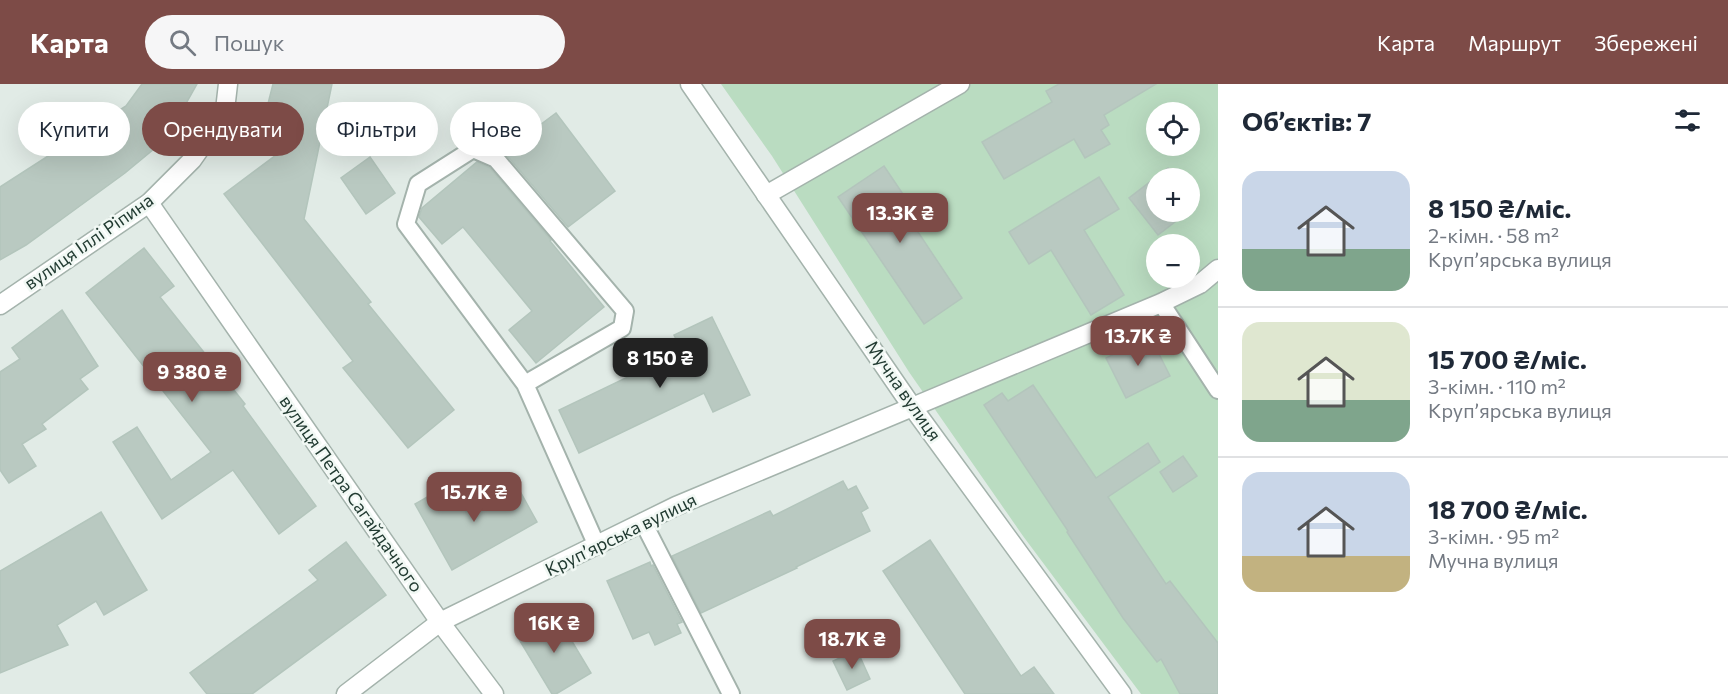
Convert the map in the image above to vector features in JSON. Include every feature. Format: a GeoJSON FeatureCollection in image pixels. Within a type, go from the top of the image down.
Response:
{"type":"FeatureCollection","features":[{"type":"Feature","properties":{"kind":"street","name":"вулиця Іллі Ріпина"},"geometry":{"type":"LineString","coordinates":[[0,305],[149,202],[192,160],[211,133],[225,110],[228,84]]}},
{"type":"Feature","properties":{"kind":"street","name":"Мучна вулиця"},"geometry":{"type":"LineString","coordinates":[[690,84],[913,408],[1122,694]]}},
{"type":"Feature","properties":{"kind":"street"},"geometry":{"type":"LineString","coordinates":[[766,195],[960,84]]}},
{"type":"Feature","properties":{"kind":"street","name":"вулиця Петра Сагайдачного"},"geometry":{"type":"LineString","coordinates":[[149,202],[440,622],[494,694]]}},
{"type":"Feature","properties":{"kind":"street","name":"Крупʼярська вулиця"},"geometry":{"type":"LineString","coordinates":[[346,694],[440,622],[643,522],[676,506],[1161,303],[1200,284],[1218,269]]}},
{"type":"Feature","properties":{"kind":"lane"},"geometry":{"type":"LineString","coordinates":[[525,384],[622,328],[625,311],[496,159],[473,149],[418,184],[406,224],[525,384],[597,546]]}},
{"type":"Feature","properties":{"kind":"lane"},"geometry":{"type":"LineString","coordinates":[[1161,303],[1218,390]]}},
{"type":"Feature","properties":{"kind":"lane"},"geometry":{"type":"LineString","coordinates":[[643,522],[731,694]]}},
{"type":"Feature","properties":{"kind":"green space"},"geometry":{"type":"Polygon","coordinates":[[[721,84],[1218,84],[1218,694],[1141,694],[1023,536],[909,372],[772,156],[721,84]]]}},
{"type":"Feature","properties":{"kind":"building"},"geometry":{"type":"Polygon","coordinates":[[[142,84],[197,84],[187,102],[142,102],[142,156],[146,156],[26,245],[0,260],[0,187],[48,156],[130,156],[129,102],[142,84]]]}},
{"type":"Feature","properties":{"kind":"building"},"geometry":{"type":"Polygon","coordinates":[[[273,84],[332,84],[328,102],[316,102],[317,156],[304,219],[371,302],[368,304],[454,410],[408,448],[343,368],[353,361],[224,194],[275,156],[304,156],[304,102],[268,102],[273,84]]]}},
{"type":"Feature","properties":{"kind":"building"},"geometry":{"type":"Polygon","coordinates":[[[1059,84],[1156,84],[1104,115],[1109,125],[1101,130],[1110,144],[1085,158],[1074,139],[1004,179],[982,142],[1052,102],[1046,91],[1059,84]]]}},
{"type":"Feature","properties":{"kind":"building"},"geometry":{"type":"Polygon","coordinates":[[[556,113],[615,191],[568,227],[507,156],[542,156],[542,124],[556,113]]]}},
{"type":"Feature","properties":{"kind":"building"},"geometry":{"type":"Polygon","coordinates":[[[370,157],[395,193],[366,214],[341,178],[370,157]]]}},
{"type":"Feature","properties":{"kind":"building"},"geometry":{"type":"Polygon","coordinates":[[[477,162],[490,168],[604,307],[536,363],[509,330],[532,311],[463,227],[442,244],[419,217],[422,208],[477,162]]]}},
{"type":"Feature","properties":{"kind":"building"},"geometry":{"type":"Polygon","coordinates":[[[884,166],[913,209],[906,214],[962,298],[924,324],[838,197],[884,166]]]}},
{"type":"Feature","properties":{"kind":"building"},"geometry":{"type":"Polygon","coordinates":[[[1099,177],[1119,209],[1084,230],[1124,295],[1091,315],[1051,250],[1029,264],[1009,232],[1099,177]]]}},
{"type":"Feature","properties":{"kind":"building"},"geometry":{"type":"Polygon","coordinates":[[[1146,185],[1146,220],[1129,198],[1146,185]]]}},
{"type":"Feature","properties":{"kind":"building"},"geometry":{"type":"Polygon","coordinates":[[[1148,222],[1175,222],[1159,234],[1148,222]]]}},
{"type":"Feature","properties":{"kind":"building"},"geometry":{"type":"Polygon","coordinates":[[[144,248],[174,286],[160,297],[245,404],[243,406],[316,506],[279,534],[233,470],[162,519],[113,442],[137,427],[171,480],[211,452],[86,293],[144,248]]]}},
{"type":"Feature","properties":{"kind":"building"},"geometry":{"type":"Polygon","coordinates":[[[62,310],[98,366],[80,379],[88,389],[42,424],[46,429],[22,444],[36,466],[9,483],[0,470],[0,372],[20,359],[12,348],[62,310]]]}},
{"type":"Feature","properties":{"kind":"building"},"geometry":{"type":"Polygon","coordinates":[[[712,317],[750,395],[713,412],[704,393],[579,453],[559,410],[682,351],[674,335],[712,317]]]}},
{"type":"Feature","properties":{"kind":"building"},"geometry":{"type":"Polygon","coordinates":[[[1150,336],[1170,376],[1126,398],[1106,358],[1150,336]]]}},
{"type":"Feature","properties":{"kind":"building"},"geometry":{"type":"Polygon","coordinates":[[[1033,385],[1096,478],[1148,443],[1160,462],[1108,497],[1166,584],[1170,581],[1218,643],[1218,694],[1180,694],[1161,659],[1157,662],[1123,618],[984,405],[1002,393],[1008,401],[1033,385]]]}},
{"type":"Feature","properties":{"kind":"building"},"geometry":{"type":"Polygon","coordinates":[[[1183,456],[1197,476],[1173,492],[1160,472],[1183,456]]]}},
{"type":"Feature","properties":{"kind":"building"},"geometry":{"type":"Polygon","coordinates":[[[843,481],[848,490],[856,486],[868,508],[861,512],[870,531],[701,613],[672,556],[770,511],[773,516],[843,481]]]}},
{"type":"Feature","properties":{"kind":"building"},"geometry":{"type":"Polygon","coordinates":[[[450,484],[466,512],[516,484],[537,522],[452,570],[415,504],[450,484]]]}},
{"type":"Feature","properties":{"kind":"building"},"geometry":{"type":"Polygon","coordinates":[[[101,512],[147,590],[104,615],[96,601],[57,625],[68,645],[0,673],[0,571],[101,512]]]}},
{"type":"Feature","properties":{"kind":"building"},"geometry":{"type":"Polygon","coordinates":[[[930,540],[1021,676],[1034,667],[1054,694],[965,694],[883,571],[930,540]]]}},
{"type":"Feature","properties":{"kind":"building"},"geometry":{"type":"Polygon","coordinates":[[[346,542],[386,595],[252,694],[207,694],[190,673],[318,580],[309,570],[346,542]]]}},
{"type":"Feature","properties":{"kind":"building"},"geometry":{"type":"Polygon","coordinates":[[[650,562],[682,622],[677,624],[681,633],[655,645],[649,632],[633,639],[607,581],[650,562]]]}},
{"type":"Feature","properties":{"kind":"building"},"geometry":{"type":"Polygon","coordinates":[[[555,613],[591,673],[556,694],[552,694],[517,636],[555,613]]]}},
{"type":"Feature","properties":{"kind":"building"},"geometry":{"type":"Polygon","coordinates":[[[857,650],[870,679],[847,690],[833,661],[857,650]]]}}]}
